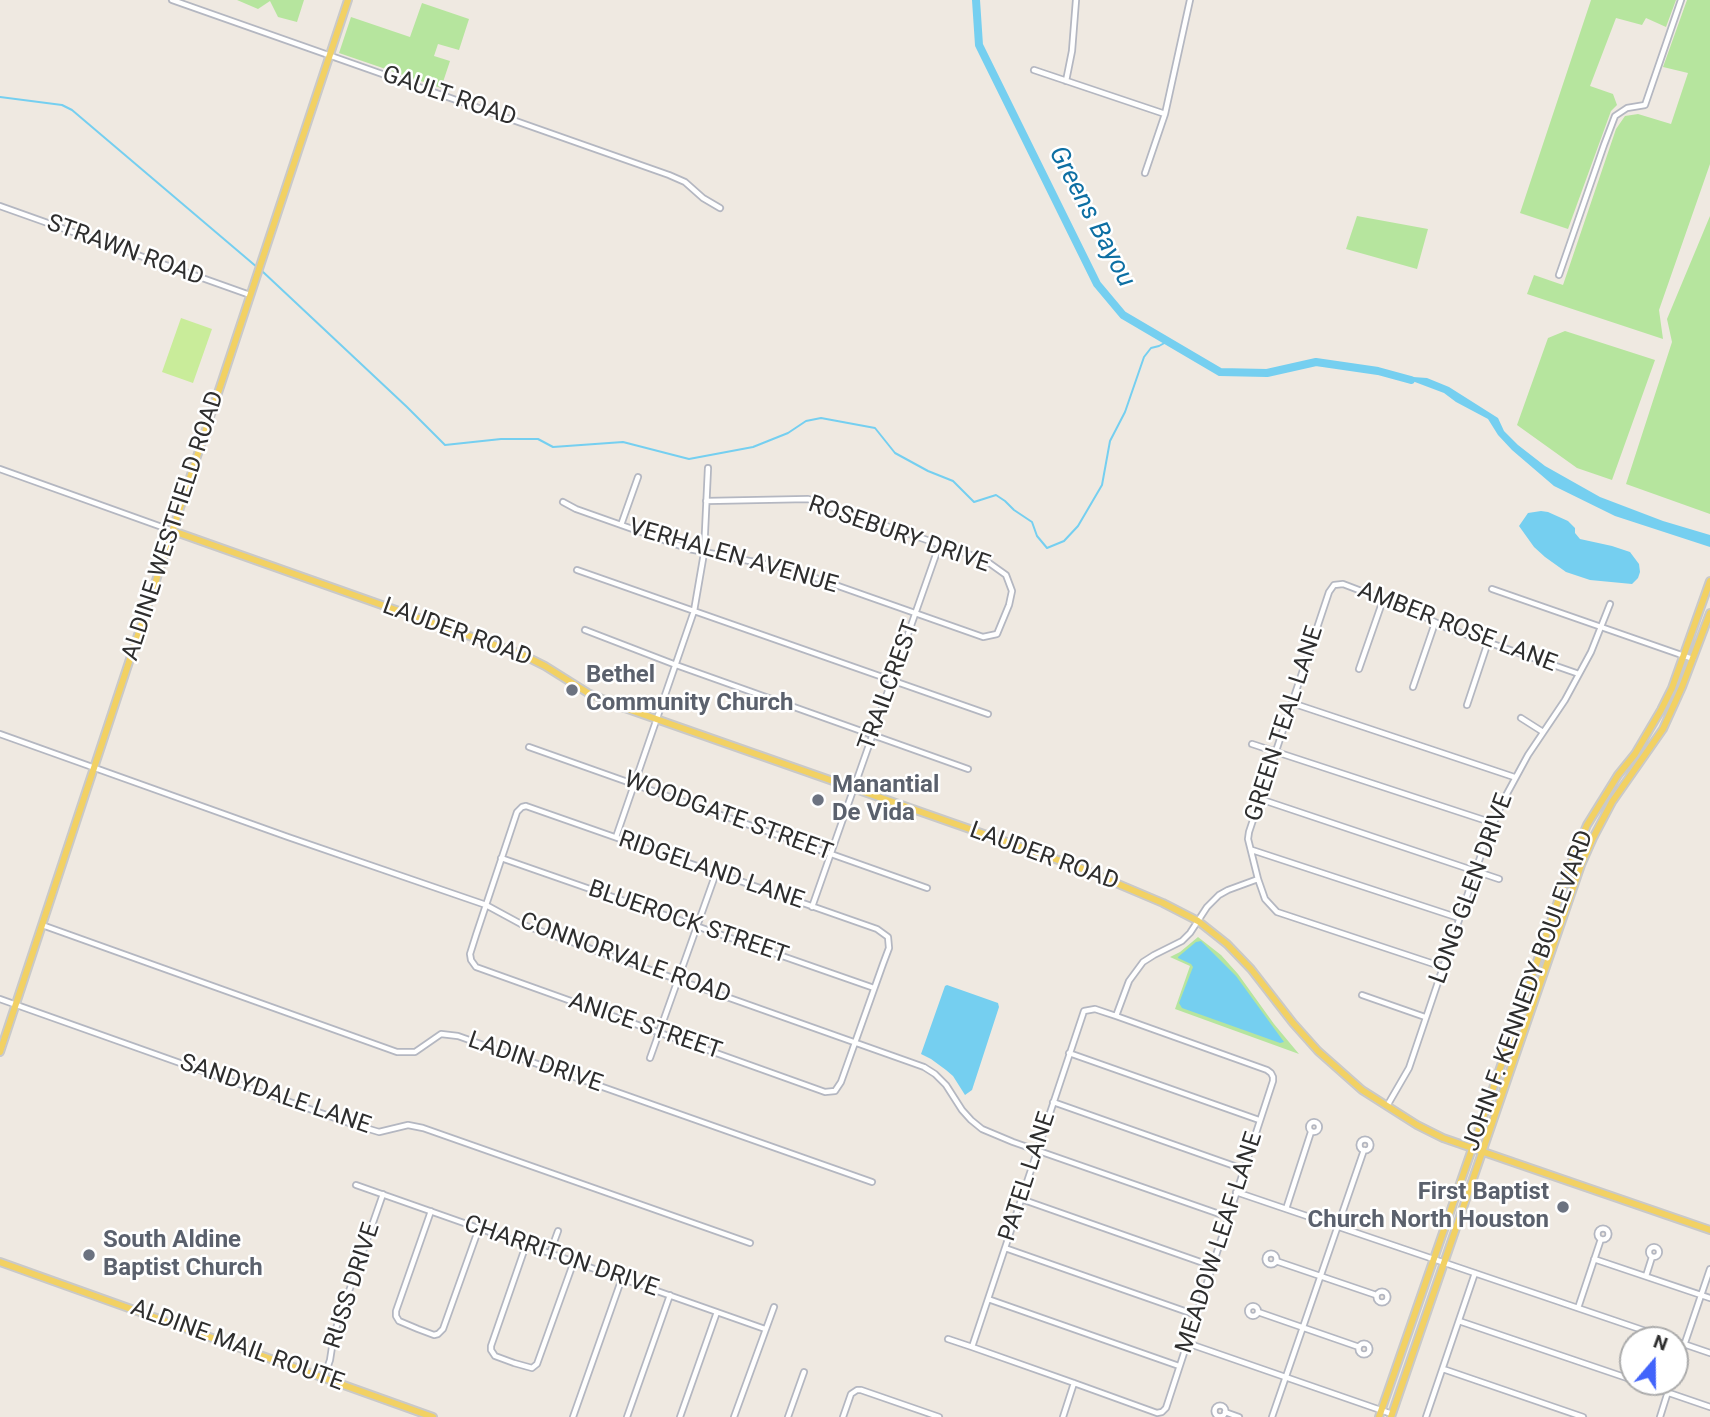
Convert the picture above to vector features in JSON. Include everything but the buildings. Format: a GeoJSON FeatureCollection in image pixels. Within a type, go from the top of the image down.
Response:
{"type":"FeatureCollection","features":[{"type":"Feature","properties":{"kind":"main road","name":"ALDINE WESTFIELD ROAD"},"geometry":{"type":"LineString","coordinates":[[0,1052],[348,0]]}},
{"type":"Feature","properties":{"kind":"main road","name":"LAUDER ROAD"},"geometry":{"type":"LineString","coordinates":[[173,531],[523,655],[587,693],[656,720],[1078,867],[1163,903],[1198,922],[1227,944],[1242,958],[1318,1051],[1356,1085],[1387,1107],[1429,1132],[1710,1230]]}},
{"type":"Feature","properties":{"kind":"main road","name":"JOHN F. KENNEDY BOULEVARD"},"geometry":{"type":"LineString","coordinates":[[1380,1414],[1582,834],[1601,801],[1635,754],[1672,688],[1707,601],[1710,581]]}},
{"type":"Feature","properties":{"kind":"main road","name":"JOHN F. KENNEDY BOULEVARD"},"geometry":{"type":"LineString","coordinates":[[1391,1416],[1568,903],[1593,838],[1612,802],[1665,724],[1710,613]]}},
{"type":"Feature","properties":{"kind":"main road"},"geometry":{"type":"LineString","coordinates":[[1656,719],[1665,724]]}},
{"type":"Feature","properties":{"kind":"main road"},"geometry":{"type":"LineString","coordinates":[[1518,1014],[1528,1018]]}},
{"type":"Feature","properties":{"kind":"main road","name":"ALDINE MAIL ROUTE"},"geometry":{"type":"LineString","coordinates":[[0,1262],[433,1417]]}},
{"type":"Feature","properties":{"kind":"street","name":"GAULT ROAD"},"geometry":{"type":"LineString","coordinates":[[172,0],[669,175],[685,182],[703,198],[720,208]]}},
{"type":"Feature","properties":{"kind":"street"},"geometry":{"type":"LineString","coordinates":[[1066,80],[1073,51],[1076,0]]}},
{"type":"Feature","properties":{"kind":"street"},"geometry":{"type":"LineString","coordinates":[[1145,173],[1165,114],[1190,0]]}},
{"type":"Feature","properties":{"kind":"street"},"geometry":{"type":"LineString","coordinates":[[1559,275],[1615,116],[1627,108],[1646,105],[1681,0]]}},
{"type":"Feature","properties":{"kind":"street"},"geometry":{"type":"LineString","coordinates":[[1034,70],[1165,114]]}},
{"type":"Feature","properties":{"kind":"street","name":"STRAWN ROAD"},"geometry":{"type":"LineString","coordinates":[[0,206],[250,295]]}},
{"type":"Feature","properties":{"kind":"street"},"geometry":{"type":"LineString","coordinates":[[616,837],[694,611],[704,553],[708,468]]}},
{"type":"Feature","properties":{"kind":"street","name":"LAUDER ROAD"},"geometry":{"type":"LineString","coordinates":[[0,469],[173,531]]}},
{"type":"Feature","properties":{"kind":"street"},"geometry":{"type":"LineString","coordinates":[[621,526],[638,477]]}},
{"type":"Feature","properties":{"kind":"street","name":"ROSEBURY DRIVE"},"geometry":{"type":"LineString","coordinates":[[706,501],[808,499],[985,560],[1006,575],[1012,590],[997,634],[984,637]]}},
{"type":"Feature","properties":{"kind":"street","name":"VERHALEN AVENUE"},"geometry":{"type":"LineString","coordinates":[[564,502],[621,526],[704,553],[790,569],[984,637]]}},
{"type":"Feature","properties":{"kind":"street","name":"TRAILCREST"},"geometry":{"type":"LineString","coordinates":[[812,906],[939,546]]}},
{"type":"Feature","properties":{"kind":"street"},"geometry":{"type":"LineString","coordinates":[[577,570],[988,714]]}},
{"type":"Feature","properties":{"kind":"street","name":"AMBER ROSE LANE"},"geometry":{"type":"LineString","coordinates":[[1334,585],[1343,584],[1411,610],[1435,623],[1579,674]]}},
{"type":"Feature","properties":{"kind":"street","name":"GREEN TEAL LANE"},"geometry":{"type":"LineString","coordinates":[[1334,585],[1329,592],[1249,832],[1248,839],[1258,879],[1265,900],[1277,912],[1443,967]]}},
{"type":"Feature","properties":{"kind":"street"},"geometry":{"type":"LineString","coordinates":[[1492,589],[1693,659]]}},
{"type":"Feature","properties":{"kind":"street"},"geometry":{"type":"LineString","coordinates":[[1359,670],[1383,600]]}},
{"type":"Feature","properties":{"kind":"street","name":"LONG GLEN DRIVE"},"geometry":{"type":"LineString","coordinates":[[1387,1107],[1409,1068],[1493,823],[1514,778],[1579,674],[1610,604]]}},
{"type":"Feature","properties":{"kind":"street"},"geometry":{"type":"LineString","coordinates":[[1413,687],[1435,623]]}},
{"type":"Feature","properties":{"kind":"street"},"geometry":{"type":"LineString","coordinates":[[585,629],[676,665],[968,769]]}},
{"type":"Feature","properties":{"kind":"street"},"geometry":{"type":"LineString","coordinates":[[1467,705],[1488,642]]}},
{"type":"Feature","properties":{"kind":"street"},"geometry":{"type":"LineString","coordinates":[[1292,703],[1514,778]]}},
{"type":"Feature","properties":{"kind":"street"},"geometry":{"type":"LineString","coordinates":[[1521,718],[1544,732]]}},
{"type":"Feature","properties":{"kind":"street","name":"CONNORVALE ROAD"},"geometry":{"type":"LineString","coordinates":[[0,734],[486,905],[522,923],[924,1067],[946,1085],[962,1110],[982,1129],[1228,1217]]}},
{"type":"Feature","properties":{"kind":"street"},"geometry":{"type":"LineString","coordinates":[[1252,744],[1493,823]]}},
{"type":"Feature","properties":{"kind":"street","name":"WOODGATE STREET"},"geometry":{"type":"LineString","coordinates":[[529,747],[927,888]]}},
{"type":"Feature","properties":{"kind":"street"},"geometry":{"type":"LineString","coordinates":[[1260,799],[1499,879]]}},
{"type":"Feature","properties":{"kind":"street","name":"RIDGELAND LANE"},"geometry":{"type":"LineString","coordinates":[[501,858],[517,812],[522,807],[530,807],[877,929],[888,937],[889,948],[874,988]]}},
{"type":"Feature","properties":{"kind":"street"},"geometry":{"type":"LineString","coordinates":[[1251,849],[1460,918]]}},
{"type":"Feature","properties":{"kind":"street"},"geometry":{"type":"LineString","coordinates":[[486,905],[501,858]]}},
{"type":"Feature","properties":{"kind":"street","name":"BLUEROCK STREET"},"geometry":{"type":"LineString","coordinates":[[501,858],[874,988]]}},
{"type":"Feature","properties":{"kind":"street"},"geometry":{"type":"LineString","coordinates":[[650,1058],[716,873]]}},
{"type":"Feature","properties":{"kind":"street"},"geometry":{"type":"LineString","coordinates":[[1116,1016],[1129,981],[1138,968],[1154,955],[1182,941],[1219,895],[1258,879]]}},
{"type":"Feature","properties":{"kind":"street","name":"ANICE STREET"},"geometry":{"type":"LineString","coordinates":[[486,905],[472,949],[471,960],[476,967],[825,1092],[833,1091],[841,1082],[855,1042]]}},
{"type":"Feature","properties":{"kind":"street","name":"LADIN DRIVE"},"geometry":{"type":"LineString","coordinates":[[42,925],[397,1052],[415,1052],[441,1034],[458,1036],[872,1182]]}},
{"type":"Feature","properties":{"kind":"street"},"geometry":{"type":"LineString","coordinates":[[855,1042],[874,988]]}},
{"type":"Feature","properties":{"kind":"street"},"geometry":{"type":"LineString","coordinates":[[1362,995],[1425,1017]]}},
{"type":"Feature","properties":{"kind":"street","name":"SANDYDALE LANE"},"geometry":{"type":"LineString","coordinates":[[0,999],[349,1123],[379,1132],[408,1125],[423,1128],[750,1243]]}},
{"type":"Feature","properties":{"kind":"street","name":"PATEL LANE"},"geometry":{"type":"LineString","coordinates":[[972,1347],[1082,1014],[1087,1009],[1095,1009],[1116,1016]]}},
{"type":"Feature","properties":{"kind":"street","name":"MEADOW LEAF LANE"},"geometry":{"type":"LineString","coordinates":[[1074,1383],[1157,1413],[1166,1408],[1273,1081],[1267,1070],[1116,1016]]}},
{"type":"Feature","properties":{"kind":"street"},"geometry":{"type":"LineString","coordinates":[[1069,1053],[1260,1121]]}},
{"type":"Feature","properties":{"kind":"street"},"geometry":{"type":"LineString","coordinates":[[1053,1102],[1244,1169]]}},
{"type":"Feature","properties":{"kind":"street"},"geometry":{"type":"LineString","coordinates":[[1286,1209],[1311,1132]]}},
{"type":"Feature","properties":{"kind":"street"},"geometry":{"type":"LineString","coordinates":[[1272,1417],[1364,1150]]}},
{"type":"Feature","properties":{"kind":"street","name":"CHARRITON DRIVE"},"geometry":{"type":"LineString","coordinates":[[356,1185],[765,1329]]}},
{"type":"Feature","properties":{"kind":"street"},"geometry":{"type":"LineString","coordinates":[[1236,1192],[1632,1326]]}},
{"type":"Feature","properties":{"kind":"street","name":"RUSS DRIVE"},"geometry":{"type":"LineString","coordinates":[[324,1377],[334,1334],[383,1194]]}},
{"type":"Feature","properties":{"kind":"street"},"geometry":{"type":"LineString","coordinates":[[1021,1199],[1212,1266]]}},
{"type":"Feature","properties":{"kind":"street"},"geometry":{"type":"LineString","coordinates":[[431,1211],[396,1311],[399,1321],[434,1335],[443,1329],[479,1228]]}},
{"type":"Feature","properties":{"kind":"street"},"geometry":{"type":"LineString","coordinates":[[550,1253],[558,1231]]}},
{"type":"Feature","properties":{"kind":"street"},"geometry":{"type":"LineString","coordinates":[[1578,1308],[1601,1239]]}},
{"type":"Feature","properties":{"kind":"street"},"geometry":{"type":"LineString","coordinates":[[526,1245],[491,1346],[495,1356],[514,1363],[532,1368],[537,1364],[574,1261]]}},
{"type":"Feature","properties":{"kind":"street"},"geometry":{"type":"LineString","coordinates":[[1004,1248],[1196,1315]]}},
{"type":"Feature","properties":{"kind":"street"},"geometry":{"type":"LineString","coordinates":[[1646,1276],[1652,1257]]}},
{"type":"Feature","properties":{"kind":"street"},"geometry":{"type":"LineString","coordinates":[[1594,1259],[1710,1298]]}},
{"type":"Feature","properties":{"kind":"street"},"geometry":{"type":"LineString","coordinates":[[1276,1261],[1377,1295]]}},
{"type":"Feature","properties":{"kind":"street"},"geometry":{"type":"LineString","coordinates":[[1689,1330],[1710,1269]]}},
{"type":"Feature","properties":{"kind":"street"},"geometry":{"type":"LineString","coordinates":[[1426,1417],[1475,1273]]}},
{"type":"Feature","properties":{"kind":"street"},"geometry":{"type":"LineString","coordinates":[[573,1417],[622,1278]]}},
{"type":"Feature","properties":{"kind":"street"},"geometry":{"type":"LineString","coordinates":[[627,1417],[670,1295]]}},
{"type":"Feature","properties":{"kind":"street"},"geometry":{"type":"LineString","coordinates":[[988,1299],[1179,1366]]}},
{"type":"Feature","properties":{"kind":"street"},"geometry":{"type":"LineString","coordinates":[[734,1417],[774,1307]]}},
{"type":"Feature","properties":{"kind":"street"},"geometry":{"type":"LineString","coordinates":[[680,1417],[718,1312]]}},
{"type":"Feature","properties":{"kind":"street"},"geometry":{"type":"LineString","coordinates":[[1258,1312],[1359,1347]]}},
{"type":"Feature","properties":{"kind":"street"},"geometry":{"type":"LineString","coordinates":[[1459,1321],[1619,1376]]}},
{"type":"Feature","properties":{"kind":"street"},"geometry":{"type":"LineString","coordinates":[[948,1339],[1074,1383],[1063,1417]]}},
{"type":"Feature","properties":{"kind":"street"},"geometry":{"type":"LineString","coordinates":[[1187,1343],[1391,1416]]}},
{"type":"Feature","properties":{"kind":"street"},"geometry":{"type":"LineString","coordinates":[[1689,1346],[1710,1353]]}},
{"type":"Feature","properties":{"kind":"street"},"geometry":{"type":"LineString","coordinates":[[1443,1369],[1583,1417]]}},
{"type":"Feature","properties":{"kind":"street"},"geometry":{"type":"LineString","coordinates":[[789,1417],[804,1372]]}},
{"type":"Feature","properties":{"kind":"street"},"geometry":{"type":"LineString","coordinates":[[843,1417],[851,1394],[857,1390],[939,1417]]}},
{"type":"Feature","properties":{"kind":"street"},"geometry":{"type":"LineString","coordinates":[[1660,1417],[1667,1396]]}},
{"type":"Feature","properties":{"kind":"street"},"geometry":{"type":"LineString","coordinates":[[1679,1396],[1710,1407]]}},
{"type":"Feature","properties":{"kind":"street"},"geometry":{"type":"LineString","coordinates":[[1226,1412],[1239,1417]]}},
{"type":"Feature","properties":{"kind":"green space"},"geometry":{"type":"Polygon","coordinates":[[[237,0],[304,0],[297,22],[278,17],[270,1],[258,9],[237,0]]]}},
{"type":"Feature","properties":{"kind":"green space"},"geometry":{"type":"Polygon","coordinates":[[[1591,0],[1676,0],[1666,27],[1646,18],[1642,25],[1616,18],[1590,86],[1613,94],[1617,105],[1611,111],[1568,229],[1520,213],[1591,0]]]}},
{"type":"Feature","properties":{"kind":"green space"},"geometry":{"type":"Polygon","coordinates":[[[1687,0],[1710,0],[1710,164],[1659,310],[1663,339],[1527,294],[1534,275],[1563,285],[1616,129],[1625,116],[1638,114],[1671,124],[1688,73],[1663,67],[1687,0]]]}},
{"type":"Feature","properties":{"kind":"green space"},"geometry":{"type":"Polygon","coordinates":[[[422,3],[469,19],[459,50],[438,44],[434,56],[450,61],[441,88],[339,53],[351,17],[410,37],[422,3]]]}},
{"type":"Feature","properties":{"kind":"green space"},"geometry":{"type":"Polygon","coordinates":[[[1357,216],[1428,229],[1417,269],[1346,249],[1357,216]]]}},
{"type":"Feature","properties":{"kind":"green space"},"geometry":{"type":"Polygon","coordinates":[[[1710,216],[1710,514],[1626,484],[1672,342],[1667,319],[1710,216]]]}},
{"type":"Feature","properties":{"kind":"green space"},"geometry":{"type":"Polygon","coordinates":[[[181,318],[212,329],[193,383],[162,372],[181,318]]]}},
{"type":"Feature","properties":{"kind":"green space"},"geometry":{"type":"Polygon","coordinates":[[[1565,331],[1655,360],[1612,480],[1577,468],[1517,425],[1548,338],[1565,331]]]}},
{"type":"Feature","properties":{"kind":"green space"},"geometry":{"type":"Polygon","coordinates":[[[1198,937],[1221,955],[1238,974],[1299,1054],[1175,1009],[1190,966],[1170,957],[1198,937]]]}},
{"type":"Feature","properties":{"kind":"water"},"geometry":{"type":"Polygon","coordinates":[[[1399,376],[1427,378],[1449,387],[1498,418],[1504,431],[1545,466],[1600,497],[1663,521],[1710,535],[1710,547],[1615,516],[1554,486],[1512,450],[1488,419],[1444,393],[1399,376]]]}},
{"type":"Feature","properties":{"kind":"water"},"geometry":{"type":"Polygon","coordinates":[[[1541,511],[1568,521],[1580,539],[1630,552],[1639,564],[1638,578],[1632,584],[1590,580],[1566,572],[1534,547],[1519,526],[1528,513],[1541,511]]]}},
{"type":"Feature","properties":{"kind":"water"},"geometry":{"type":"Polygon","coordinates":[[[1201,941],[1236,976],[1284,1042],[1280,1043],[1182,1008],[1179,1003],[1193,967],[1178,957],[1201,941]]]}},
{"type":"Feature","properties":{"kind":"water"},"geometry":{"type":"Polygon","coordinates":[[[947,985],[998,1003],[999,1007],[972,1090],[965,1095],[953,1076],[921,1054],[947,985]]]}},
{"type":"Feature","properties":{"kind":"waterway","name":"Greens Bayou"},"geometry":{"type":"LineString","coordinates":[[976,0],[979,45],[1097,284],[1123,315],[1220,372],[1267,373],[1316,362],[1378,371],[1411,380]]}},
{"type":"Feature","properties":{"kind":"waterway"},"geometry":{"type":"LineString","coordinates":[[0,97],[62,105],[72,110],[258,268]]}},
{"type":"Feature","properties":{"kind":"waterway"},"geometry":{"type":"LineString","coordinates":[[262,271],[445,445],[501,439],[538,439],[553,447],[623,442],[689,459],[753,447],[788,433],[806,421],[821,418],[875,428],[895,453],[953,481],[974,502],[996,495],[1032,522],[1037,536],[1047,548],[1064,541],[1078,526],[1102,485],[1110,441],[1125,412],[1144,357],[1151,348],[1168,341]]}},
{"type":"Feature","properties":{"kind":"place","name":"Bethel Community Church"},"geometry":{"type":"Point","coordinates":[572,690]}},
{"type":"Feature","properties":{"kind":"place","name":"Manantial De Vida"},"geometry":{"type":"Point","coordinates":[818,800]}},
{"type":"Feature","properties":{"kind":"place","name":"First Baptist Church North Houston"},"geometry":{"type":"Point","coordinates":[1563,1207]}},
{"type":"Feature","properties":{"kind":"place","name":"South Aldine Baptist Church"},"geometry":{"type":"Point","coordinates":[89,1255]}}]}
